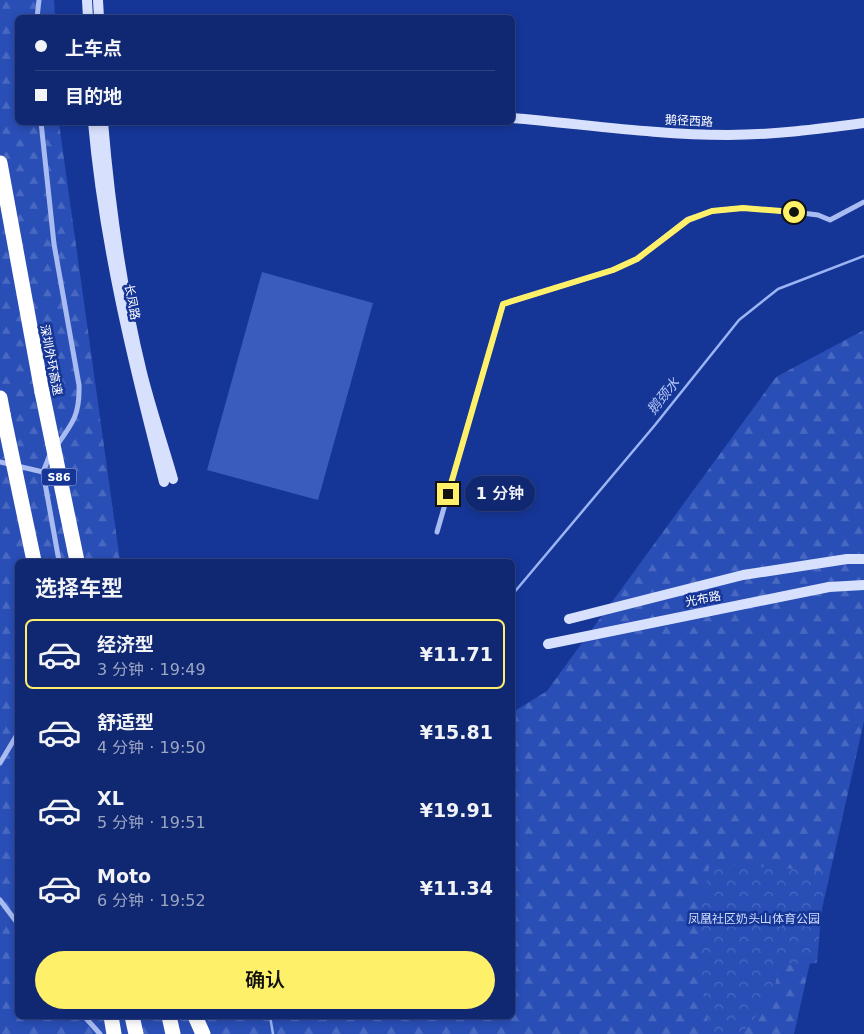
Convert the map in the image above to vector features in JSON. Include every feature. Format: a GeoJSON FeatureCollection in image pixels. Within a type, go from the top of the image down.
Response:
{"type":"FeatureCollection","features":[{"type":"Feature","properties":{"kind":"highway","name":"深圳外环高速"},"geometry":{"type":"LineString","coordinates":[[0,163],[42,392],[77,559]]}},
{"type":"Feature","properties":{"kind":"highway"},"geometry":{"type":"LineString","coordinates":[[0,398],[34,559]]}},
{"type":"Feature","properties":{"kind":"highway"},"geometry":{"type":"LineString","coordinates":[[112,1019],[114,1034]]}},
{"type":"Feature","properties":{"kind":"highway"},"geometry":{"type":"LineString","coordinates":[[133,1019],[136,1034]]}},
{"type":"Feature","properties":{"kind":"highway"},"geometry":{"type":"LineString","coordinates":[[170,1019],[173,1034]]}},
{"type":"Feature","properties":{"kind":"highway"},"geometry":{"type":"LineString","coordinates":[[196,1019],[203,1034]]}},
{"type":"Feature","properties":{"kind":"street"},"geometry":{"type":"LineString","coordinates":[[37,15],[39,0]]}},
{"type":"Feature","properties":{"kind":"street"},"geometry":{"type":"LineString","coordinates":[[87,0],[88,15]]}},
{"type":"Feature","properties":{"kind":"street"},"geometry":{"type":"LineString","coordinates":[[98,0],[99,15]]}},
{"type":"Feature","properties":{"kind":"street","name":"鹅径西路"},"geometry":{"type":"LineString","coordinates":[[515,118],[645,131],[728,135],[802,131],[864,123]]}},
{"type":"Feature","properties":{"kind":"street"},"geometry":{"type":"LineString","coordinates":[[41,125],[54,244],[79,397],[75,420],[49,454],[43,472],[59,559]]}},
{"type":"Feature","properties":{"kind":"street","name":"长凤路"},"geometry":{"type":"LineString","coordinates":[[93,125],[97,166],[120,309],[168,480],[142,373],[112,216],[103,125]]}},
{"type":"Feature","properties":{"kind":"street"},"geometry":{"type":"LineString","coordinates":[[437,532],[503,304],[613,270],[637,259],[688,220],[712,211],[743,208],[818,215],[830,220],[864,202]]}},
{"type":"Feature","properties":{"kind":"street"},"geometry":{"type":"LineString","coordinates":[[0,462],[43,472]]}},
{"type":"Feature","properties":{"kind":"street","name":"光布路"},"geometry":{"type":"LineString","coordinates":[[568,620],[743,575],[864,558]]}},
{"type":"Feature","properties":{"kind":"street","name":"光布路"},"geometry":{"type":"LineString","coordinates":[[548,644],[829,587],[864,586]]}},
{"type":"Feature","properties":{"kind":"street"},"geometry":{"type":"LineString","coordinates":[[0,763],[15,738]]}},
{"type":"Feature","properties":{"kind":"street"},"geometry":{"type":"LineString","coordinates":[[0,900],[15,920]]}},
{"type":"Feature","properties":{"kind":"street"},"geometry":{"type":"LineString","coordinates":[[87,1019],[100,1034]]}},
{"type":"Feature","properties":{"kind":"green space"},"geometry":{"type":"Polygon","coordinates":[[[0,0],[54,0],[55,15],[15,15],[15,125],[59,125],[120,559],[15,559],[15,1019],[515,1019],[515,711],[547,691],[776,377],[864,330],[864,721],[794,1034],[0,1034],[0,0]]]}},
{"type":"Feature","properties":{"kind":"green space","name":"凤凰社区奶头山体育公园"},"geometry":{"type":"Polygon","coordinates":[[[710,863],[825,871],[817,963],[779,966],[773,997],[740,1034],[706,1034],[708,1015],[700,962],[699,937],[710,863]]]}},
{"type":"Feature","properties":{"kind":"building"},"geometry":{"type":"Polygon","coordinates":[[[262,272],[373,303],[318,500],[207,470],[262,272]]]}},
{"type":"Feature","properties":{"kind":"waterway","name":"鹅颈水"},"geometry":{"type":"LineString","coordinates":[[515,591],[655,425],[739,320],[778,289],[864,256]]}},
{"type":"Feature","properties":{"kind":"waterway","name":"鹅颈水"},"geometry":{"type":"LineString","coordinates":[[270,1019],[273,1034]]}},
{"type":"Feature","properties":{"kind":"route"},"geometry":{"type":"LineString","coordinates":[[448,494],[503,304],[613,270],[637,259],[688,220],[712,211],[743,208],[794,212]]}}]}
